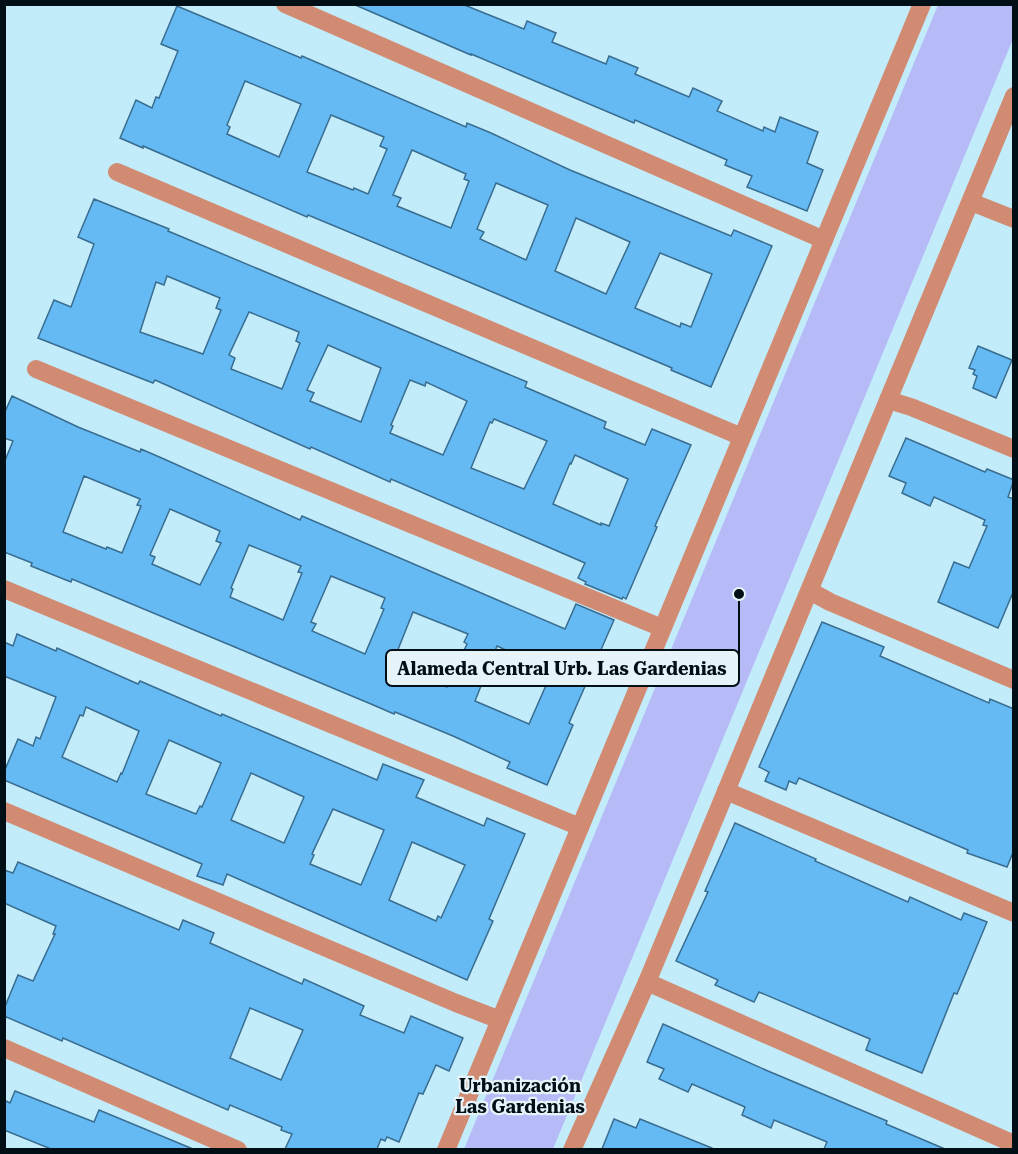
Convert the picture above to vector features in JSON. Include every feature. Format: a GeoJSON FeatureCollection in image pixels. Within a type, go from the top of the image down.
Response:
{"type":"FeatureCollection","features":[{"type":"Feature","properties":{"kind":"street"},"geometry":{"type":"LineString","coordinates":[[285,4],[824,240]]}},
{"type":"Feature","properties":{"kind":"street"},"geometry":{"type":"LineString","coordinates":[[446,1149],[922,4]]}},
{"type":"Feature","properties":{"kind":"street"},"geometry":{"type":"LineString","coordinates":[[572,1149],[647,982],[1014,96]]}},
{"type":"Feature","properties":{"kind":"street"},"geometry":{"type":"LineString","coordinates":[[117,172],[742,437]]}},
{"type":"Feature","properties":{"kind":"street"},"geometry":{"type":"LineString","coordinates":[[971,202],[1014,219]]}},
{"type":"Feature","properties":{"kind":"street"},"geometry":{"type":"LineString","coordinates":[[36,369],[662,628]]}},
{"type":"Feature","properties":{"kind":"street"},"geometry":{"type":"LineString","coordinates":[[888,400],[1014,448]]}},
{"type":"Feature","properties":{"kind":"street"},"geometry":{"type":"LineString","coordinates":[[4,589],[580,827]]}},
{"type":"Feature","properties":{"kind":"street"},"geometry":{"type":"LineString","coordinates":[[810,591],[830,602],[1014,680]]}},
{"type":"Feature","properties":{"kind":"street"},"geometry":{"type":"LineString","coordinates":[[726,791],[1014,913]]}},
{"type":"Feature","properties":{"kind":"street"},"geometry":{"type":"LineString","coordinates":[[4,811],[445,999],[500,1020]]}},
{"type":"Feature","properties":{"kind":"street"},"geometry":{"type":"LineString","coordinates":[[647,982],[1014,1143]]}},
{"type":"Feature","properties":{"kind":"street"},"geometry":{"type":"LineString","coordinates":[[4,1048],[238,1149]]}},
{"type":"Feature","properties":{"kind":"shaded area"},"geometry":{"type":"Polygon","coordinates":[[[938,5],[1013,5],[1013,39],[553,1149],[464,1149],[938,5]]]}},
{"type":"Feature","properties":{"kind":"building"},"geometry":{"type":"Polygon","coordinates":[[[353,4],[462,4],[524,29],[527,21],[556,33],[552,42],[606,64],[609,56],[638,68],[635,74],[689,97],[693,88],[722,101],[717,111],[763,131],[764,127],[775,132],[780,117],[818,132],[807,163],[823,170],[807,211],[747,187],[752,176],[725,165],[727,160],[353,4]]]}},
{"type":"Feature","properties":{"kind":"building"},"geometry":{"type":"Polygon","coordinates":[[[177,6],[301,58],[302,56],[466,127],[467,123],[570,170],[731,236],[734,230],[772,246],[711,387],[671,370],[672,368],[457,277],[120,138],[136,100],[152,108],[156,97],[159,98],[178,51],[161,44],[177,6]],[[245,81],[227,125],[230,127],[227,134],[279,157],[301,104],[245,81]],[[331,115],[307,172],[353,190],[354,188],[368,194],[387,149],[380,146],[384,137],[331,115]],[[412,150],[393,195],[401,198],[397,206],[451,228],[469,181],[464,179],[466,174],[412,150]],[[496,183],[477,229],[484,232],[480,239],[526,260],[548,205],[496,183]],[[576,218],[555,271],[606,294],[630,242],[576,218]],[[660,253],[635,308],[680,327],[681,323],[691,327],[712,274],[660,253]]]}},
{"type":"Feature","properties":{"kind":"building"},"geometry":{"type":"Polygon","coordinates":[[[94,199],[527,382],[525,387],[606,422],[604,428],[645,445],[652,429],[691,445],[626,599],[585,584],[586,582],[578,578],[585,563],[391,479],[390,482],[311,447],[310,449],[155,380],[153,383],[38,338],[54,300],[71,307],[94,244],[78,237],[94,199]],[[167,276],[164,285],[156,282],[140,332],[203,354],[221,310],[216,308],[220,298],[167,276]],[[249,312],[229,355],[235,358],[231,369],[282,389],[300,343],[296,341],[299,332],[249,312]],[[328,345],[307,390],[314,393],[310,401],[361,422],[381,368],[328,345]],[[410,380],[391,425],[393,426],[390,433],[443,455],[467,401],[426,382],[425,386],[410,380]],[[494,419],[492,423],[490,422],[471,468],[524,489],[547,441],[494,419]],[[575,455],[553,504],[601,525],[601,523],[609,526],[628,479],[575,455]]]}},
{"type":"Feature","properties":{"kind":"building"},"geometry":{"type":"Polygon","coordinates":[[[978,346],[1012,360],[996,398],[973,388],[977,376],[973,374],[975,370],[969,368],[978,346]]]}},
{"type":"Feature","properties":{"kind":"building"},"geometry":{"type":"Polygon","coordinates":[[[12,396],[78,427],[140,452],[141,449],[300,520],[302,516],[565,629],[576,604],[614,620],[569,723],[573,725],[547,785],[507,768],[510,762],[453,736],[395,712],[394,714],[72,579],[71,582],[31,566],[32,563],[4,552],[4,463],[13,441],[4,438],[4,414],[12,396]],[[84,476],[63,532],[122,553],[141,506],[137,505],[140,499],[84,476]],[[170,509],[150,555],[155,557],[152,564],[200,585],[221,543],[216,541],[220,531],[170,509]],[[249,545],[231,588],[233,589],[230,597],[283,620],[302,573],[298,572],[301,566],[249,545]],[[331,576],[311,622],[316,624],[312,631],[365,654],[384,609],[381,608],[385,598],[331,576]],[[413,612],[395,657],[398,658],[395,666],[447,687],[467,644],[464,642],[468,634],[413,612]],[[497,646],[475,701],[529,724],[547,683],[541,680],[546,668],[497,646]]]}},
{"type":"Feature","properties":{"kind":"building"},"geometry":{"type":"Polygon","coordinates":[[[906,438],[985,472],[987,469],[1014,480],[1008,497],[1014,499],[1014,590],[998,628],[938,602],[954,562],[969,568],[987,526],[983,525],[985,520],[934,497],[930,506],[902,493],[906,483],[889,476],[906,438]]]}},
{"type":"Feature","properties":{"kind":"building"},"geometry":{"type":"Polygon","coordinates":[[[822,622],[884,647],[880,656],[989,703],[990,699],[1014,709],[1014,850],[1007,867],[967,853],[968,850],[799,778],[796,784],[789,781],[786,790],[765,781],[769,772],[759,767],[822,622]]]}},
{"type":"Feature","properties":{"kind":"building"},"geometry":{"type":"Polygon","coordinates":[[[17,634],[56,651],[57,648],[138,684],[140,681],[377,780],[383,764],[424,780],[416,797],[484,826],[487,818],[525,834],[489,919],[493,921],[467,980],[227,874],[223,885],[197,876],[202,864],[4,780],[4,772],[18,739],[33,746],[36,737],[40,739],[56,697],[4,676],[4,642],[13,646],[17,634]],[[86,707],[83,716],[80,715],[62,757],[117,782],[139,731],[86,707]],[[169,740],[146,794],[196,814],[200,806],[202,807],[221,763],[169,740]],[[251,773],[231,820],[284,843],[304,797],[251,773]],[[333,809],[312,854],[314,855],[310,864],[361,885],[384,830],[333,809]],[[412,842],[389,900],[436,921],[438,916],[441,918],[465,865],[412,842]]]}},
{"type":"Feature","properties":{"kind":"building"},"geometry":{"type":"Polygon","coordinates":[[[735,823],[908,902],[910,897],[961,920],[964,913],[987,922],[957,994],[954,993],[922,1073],[866,1050],[870,1039],[759,992],[754,1002],[715,985],[718,980],[676,961],[708,892],[705,891],[735,823]]]}},
{"type":"Feature","properties":{"kind":"building"},"geometry":{"type":"Polygon","coordinates":[[[18,862],[179,930],[183,920],[214,933],[210,943],[302,984],[304,979],[364,1006],[360,1015],[404,1033],[411,1016],[463,1038],[449,1071],[436,1065],[423,1094],[419,1093],[399,1142],[387,1137],[385,1141],[381,1139],[377,1149],[285,1149],[292,1134],[281,1130],[282,1127],[230,1105],[228,1110],[63,1038],[62,1041],[4,1016],[4,1009],[18,975],[33,981],[55,934],[53,934],[56,926],[4,903],[4,870],[13,873],[18,862]],[[250,1008],[230,1058],[281,1080],[303,1030],[250,1008]]]}},
{"type":"Feature","properties":{"kind":"building"},"geometry":{"type":"Polygon","coordinates":[[[663,1024],[887,1121],[886,1124],[945,1149],[824,1149],[827,1142],[774,1120],[771,1128],[742,1115],[745,1107],[692,1084],[688,1092],[659,1079],[664,1069],[647,1062],[663,1024]]]}},
{"type":"Feature","properties":{"kind":"building"},"geometry":{"type":"Polygon","coordinates":[[[15,1091],[94,1122],[99,1110],[193,1149],[51,1149],[4,1130],[4,1100],[10,1103],[15,1091]]]}},
{"type":"Feature","properties":{"kind":"building"},"geometry":{"type":"Polygon","coordinates":[[[614,1119],[636,1128],[640,1119],[712,1149],[602,1149],[614,1119]]]}},
{"type":"Feature","properties":{"kind":"place","name":"Alameda Central Urb. Las Gardenias"},"geometry":{"type":"Point","coordinates":[739,594]}},
{"type":"Feature","properties":{"kind":"district","name":"Urbanización Las Gardenias"},"geometry":{"type":"Point","coordinates":[520,1095]}}]}
